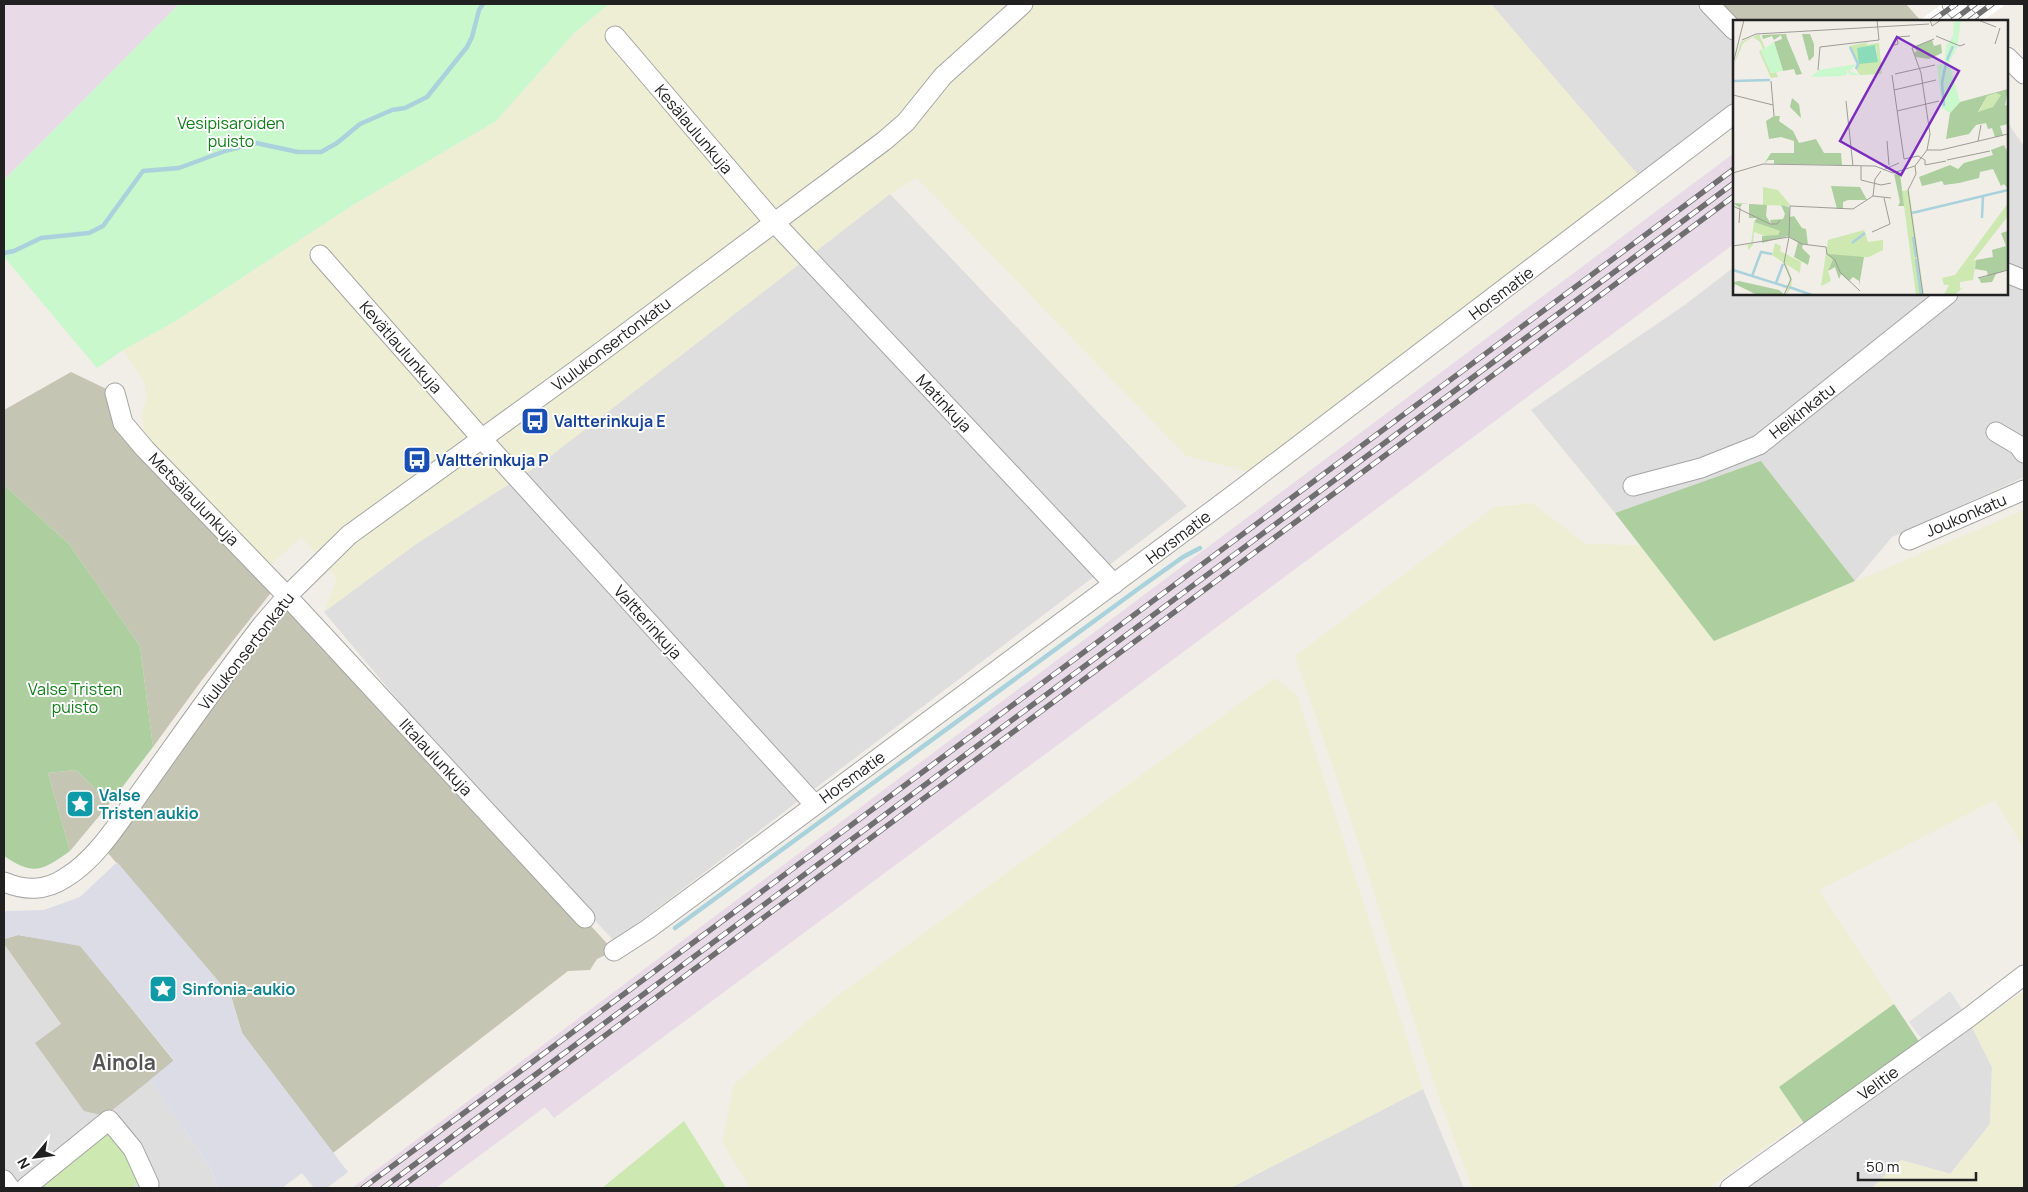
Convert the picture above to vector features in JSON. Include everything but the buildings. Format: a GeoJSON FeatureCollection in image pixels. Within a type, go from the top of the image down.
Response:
{"type":"FeatureCollection","features":[{"type":"Feature","properties":{"kind":"street","name":"Viulukonsertonkatu"},"geometry":{"type":"LineString","coordinates":[[4,882],[18,888],[32,890],[49,886],[65,878],[86,862],[118,823],[251,639],[287,596],[349,536],[884,141],[906,122],[943,76],[1023,4]]}},
{"type":"Feature","properties":{"kind":"street"},"geometry":{"type":"LineString","coordinates":[[1709,4],[1733,29]]}},
{"type":"Feature","properties":{"kind":"street"},"geometry":{"type":"LineString","coordinates":[[1952,4],[1968,20]]}},
{"type":"Feature","properties":{"kind":"street","name":"Kesälaulunkuja"},"geometry":{"type":"LineString","coordinates":[[615,36],[774,222]]}},
{"type":"Feature","properties":{"kind":"street"},"geometry":{"type":"LineString","coordinates":[[2008,58],[2024,74]]}},
{"type":"Feature","properties":{"kind":"street","name":"Horsmatie"},"geometry":{"type":"LineString","coordinates":[[614,951],[648,929],[814,804],[1114,584],[1479,310],[1733,115]]}},
{"type":"Feature","properties":{"kind":"street","name":"Matinkuja"},"geometry":{"type":"LineString","coordinates":[[774,222],[1114,584]]}},
{"type":"Feature","properties":{"kind":"street","name":"Kevätlaulunkuja"},"geometry":{"type":"LineString","coordinates":[[320,255],[482,439]]}},
{"type":"Feature","properties":{"kind":"street"},"geometry":{"type":"LineString","coordinates":[[2008,273],[2024,280]]}},
{"type":"Feature","properties":{"kind":"street","name":"Heikinkatu"},"geometry":{"type":"LineString","coordinates":[[1633,486],[1702,468],[1759,445],[1947,295]]}},
{"type":"Feature","properties":{"kind":"street","name":"Metsälaulunkuja"},"geometry":{"type":"LineString","coordinates":[[115,393],[123,423],[145,449],[287,596]]}},
{"type":"Feature","properties":{"kind":"street"},"geometry":{"type":"LineString","coordinates":[[1996,432],[2018,445],[2024,453]]}},
{"type":"Feature","properties":{"kind":"street","name":"Valtterinkuja"},"geometry":{"type":"LineString","coordinates":[[482,439],[814,804]]}},
{"type":"Feature","properties":{"kind":"street","name":"Joukonkatu"},"geometry":{"type":"LineString","coordinates":[[1909,540],[2024,490]]}},
{"type":"Feature","properties":{"kind":"street","name":"Iltalaulunkuja"},"geometry":{"type":"LineString","coordinates":[[287,596],[585,918]]}},
{"type":"Feature","properties":{"kind":"street","name":"Velitie"},"geometry":{"type":"LineString","coordinates":[[1730,1188],[1968,1018],[2024,975]]}},
{"type":"Feature","properties":{"kind":"street"},"geometry":{"type":"LineString","coordinates":[[24,1188],[109,1120],[133,1150],[149,1184]]}},
{"type":"Feature","properties":{"kind":"street"},"geometry":{"type":"LineString","coordinates":[[4,1180],[10,1188]]}},
{"type":"Feature","properties":{"kind":"shaded area"},"geometry":{"type":"Polygon","coordinates":[[[4,4],[179,4],[4,180],[4,4]]]}},
{"type":"Feature","properties":{"kind":"shaded area"},"geometry":{"type":"Polygon","coordinates":[[[609,4],[1491,4],[1644,182],[1254,473],[1186,456],[917,178],[890,194],[540,464],[416,544],[324,612],[337,579],[301,537],[269,567],[148,439],[143,426],[142,414],[146,400],[145,383],[123,350],[174,322],[353,205],[496,121],[575,32],[609,4]]]}},
{"type":"Feature","properties":{"kind":"shaded area"},"geometry":{"type":"Polygon","coordinates":[[[1491,4],[1709,4],[1733,30],[1733,115],[1644,182],[1491,4]]]}},
{"type":"Feature","properties":{"kind":"shaded area"},"geometry":{"type":"Polygon","coordinates":[[[1726,4],[1906,4],[1920,20],[1733,20],[1722,9],[1726,4]]]}},
{"type":"Feature","properties":{"kind":"shaded area"},"geometry":{"type":"Polygon","coordinates":[[[2008,123],[2024,146],[2024,477],[1892,537],[1855,581],[1762,462],[1615,513],[1531,410],[1686,304],[1733,268],[1733,295],[2008,295],[2008,123]]]}},
{"type":"Feature","properties":{"kind":"shaded area"},"geometry":{"type":"Polygon","coordinates":[[[1733,154],[1733,245],[554,1118],[545,1107],[436,1188],[352,1188],[1733,154]]]}},
{"type":"Feature","properties":{"kind":"shaded area"},"geometry":{"type":"Polygon","coordinates":[[[890,194],[1187,506],[614,941],[460,774],[324,612],[416,544],[540,464],[890,194]]]}},
{"type":"Feature","properties":{"kind":"shaded area"},"geometry":{"type":"Polygon","coordinates":[[[71,372],[115,393],[123,423],[277,585],[202,680],[153,747],[140,646],[69,544],[4,485],[4,410],[71,372]]]}},
{"type":"Feature","properties":{"kind":"shaded area"},"geometry":{"type":"Polygon","coordinates":[[[1532,503],[1586,544],[1640,545],[1714,641],[2024,510],[2024,849],[1995,800],[1819,890],[1894,1004],[1779,1087],[1803,1121],[1708,1188],[1472,1188],[1434,1084],[1356,835],[1295,656],[1494,507],[1532,503]]]}},
{"type":"Feature","properties":{"kind":"shaded area"},"geometry":{"type":"Polygon","coordinates":[[[287,596],[614,951],[597,959],[590,970],[568,971],[333,1153],[242,1033],[231,996],[101,845],[287,596]]]}},
{"type":"Feature","properties":{"kind":"shaded area"},"geometry":{"type":"Polygon","coordinates":[[[1275,678],[1297,695],[1423,1089],[1230,1188],[750,1188],[722,1142],[734,1084],[836,997],[1275,678]]]}},
{"type":"Feature","properties":{"kind":"shaded area"},"geometry":{"type":"Polygon","coordinates":[[[76,770],[110,803],[70,851],[48,773],[76,770]]]}},
{"type":"Feature","properties":{"kind":"shaded area"},"geometry":{"type":"Polygon","coordinates":[[[117,862],[231,996],[242,1033],[348,1172],[327,1188],[314,1188],[302,1173],[282,1188],[217,1188],[213,1172],[150,1080],[174,1060],[80,946],[18,935],[4,939],[4,914],[6,911],[44,910],[80,897],[117,862]]]}},
{"type":"Feature","properties":{"kind":"shaded area"},"geometry":{"type":"Polygon","coordinates":[[[18,935],[80,945],[174,1061],[105,1116],[84,1111],[35,1043],[61,1024],[4,944],[4,939],[18,935]]]}},
{"type":"Feature","properties":{"kind":"shaded area"},"geometry":{"type":"Polygon","coordinates":[[[4,944],[61,1024],[105,1116],[150,1080],[213,1172],[217,1188],[10,1188],[4,1180],[4,944]]]}},
{"type":"Feature","properties":{"kind":"shaded area"},"geometry":{"type":"Polygon","coordinates":[[[1950,991],[1968,1018],[1928,1047],[1909,1022],[1950,991]]]}},
{"type":"Feature","properties":{"kind":"shaded area"},"geometry":{"type":"Polygon","coordinates":[[[2024,991],[2024,1188],[1872,1188],[1901,1160],[1951,1174],[1990,1124],[1992,1067],[1972,1027],[2024,991]]]}},
{"type":"Feature","properties":{"kind":"shaded area"},"geometry":{"type":"Polygon","coordinates":[[[1972,1027],[1992,1067],[1990,1124],[1950,1174],[1901,1160],[1872,1188],[1744,1188],[1972,1027]]]}},
{"type":"Feature","properties":{"kind":"shaded area"},"geometry":{"type":"Polygon","coordinates":[[[1423,1089],[1464,1188],[1230,1188],[1423,1089]]]}},
{"type":"Feature","properties":{"kind":"green space","name":"Vesipisaroiden puisto"},"geometry":{"type":"Polygon","coordinates":[[[179,4],[609,4],[575,32],[496,121],[353,205],[174,322],[123,350],[97,368],[4,257],[4,180],[179,4]]]}},
{"type":"Feature","properties":{"kind":"green space"},"geometry":{"type":"Polygon","coordinates":[[[1761,461],[1855,581],[1714,641],[1615,513],[1761,461]]]}},
{"type":"Feature","properties":{"kind":"green space","name":"Valse Tristen puisto"},"geometry":{"type":"Polygon","coordinates":[[[4,485],[69,544],[140,646],[153,747],[110,803],[76,770],[48,773],[70,851],[45,867],[38,868],[23,866],[4,856],[4,485]]]}},
{"type":"Feature","properties":{"kind":"green space"},"geometry":{"type":"Polygon","coordinates":[[[1894,1004],[1922,1046],[1808,1129],[1779,1087],[1894,1004]]]}},
{"type":"Feature","properties":{"kind":"green space"},"geometry":{"type":"Polygon","coordinates":[[[684,1121],[726,1188],[602,1188],[684,1121]]]}},
{"type":"Feature","properties":{"kind":"green space"},"geometry":{"type":"Polygon","coordinates":[[[108,1128],[127,1153],[139,1180],[132,1188],[91,1188],[89,1186],[86,1188],[36,1188],[108,1128]]]}},
{"type":"Feature","properties":{"kind":"pier"},"geometry":{"type":"Polygon","coordinates":[[[1942,4],[2006,4],[1984,20],[1920,20],[1942,4]]]}},
{"type":"Feature","properties":{"kind":"waterway"},"geometry":{"type":"LineString","coordinates":[[4,253],[14,251],[41,238],[89,233],[103,226],[143,171],[179,168],[225,151],[256,143],[298,152],[321,152],[337,143],[360,124],[392,110],[405,108],[427,97],[467,47],[472,37],[479,10],[483,4]]}},
{"type":"Feature","properties":{"kind":"waterway"},"geometry":{"type":"LineString","coordinates":[[675,928],[1138,589],[1183,557],[1200,548]]}},
{"type":"Feature","properties":{"kind":"railway"},"geometry":{"type":"LineString","coordinates":[[1933,20],[1956,4]]}},
{"type":"Feature","properties":{"kind":"railway"},"geometry":{"type":"LineString","coordinates":[[1953,20],[1975,4]]}},
{"type":"Feature","properties":{"kind":"railway"},"geometry":{"type":"LineString","coordinates":[[1970,20],[1992,4]]}},
{"type":"Feature","properties":{"kind":"railway"},"geometry":{"type":"LineString","coordinates":[[363,1188],[1733,170]]}},
{"type":"Feature","properties":{"kind":"railway"},"geometry":{"type":"LineString","coordinates":[[383,1188],[1733,184]]}},
{"type":"Feature","properties":{"kind":"railway"},"geometry":{"type":"LineString","coordinates":[[400,1188],[1733,197]]}},
{"type":"Feature","properties":{"kind":"place","name":"Valtterinkuja E"},"geometry":{"type":"Point","coordinates":[535,421]}},
{"type":"Feature","properties":{"kind":"place","name":"Valtterinkuja P"},"geometry":{"type":"Point","coordinates":[417,460]}},
{"type":"Feature","properties":{"kind":"place","name":"Valse Tristen aukio"},"geometry":{"type":"Point","coordinates":[80,804]}},
{"type":"Feature","properties":{"kind":"place","name":"Sinfonia-aukio"},"geometry":{"type":"Point","coordinates":[163,989]}},
{"type":"Feature","properties":{"kind":"district","name":"Ainola"},"geometry":{"type":"Point","coordinates":[124,1062]}}]}
